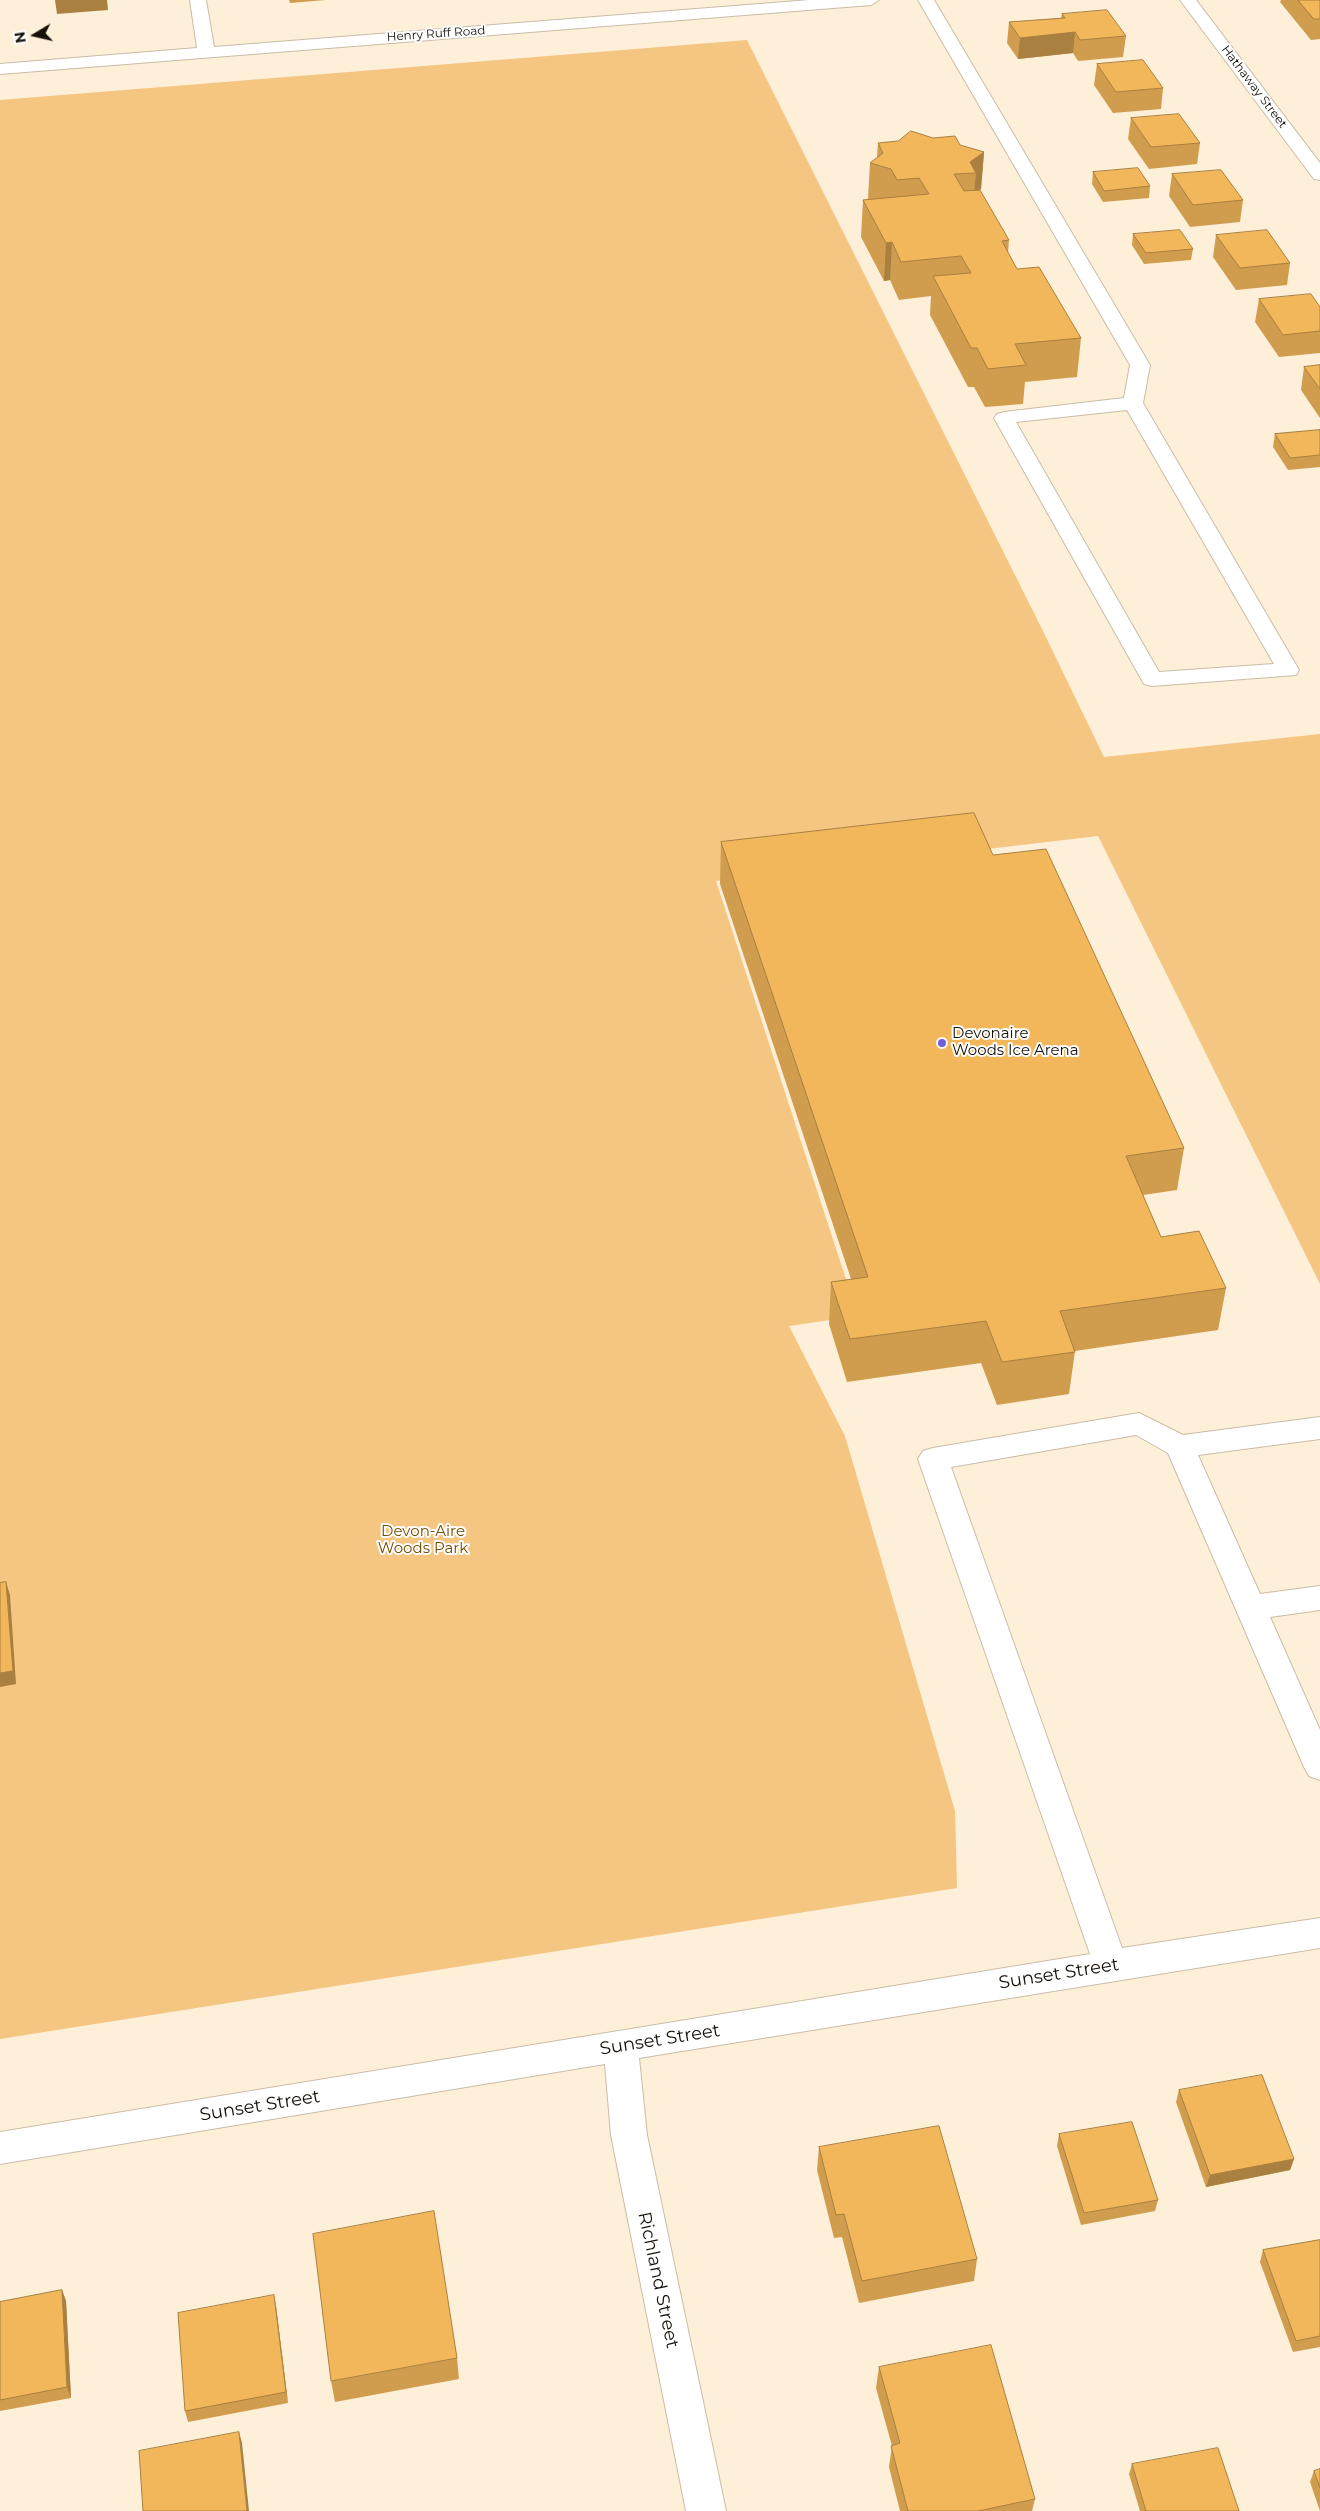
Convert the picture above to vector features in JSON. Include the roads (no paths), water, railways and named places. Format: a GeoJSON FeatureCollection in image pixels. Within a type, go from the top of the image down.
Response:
{"type":"FeatureCollection","features":[{"type":"Feature","properties":{"kind":"street"},"geometry":{"type":"LineString","coordinates":[[198,0],[206,51]]}},
{"type":"Feature","properties":{"kind":"street","name":"Henry Ruff Road"},"geometry":{"type":"LineString","coordinates":[[0,69],[717,6],[872,0]]}},
{"type":"Feature","properties":{"kind":"street"},"geometry":{"type":"LineString","coordinates":[[926,0],[1140,365],[1133,403],[1288,670],[1152,679],[1004,418],[1133,403]]}},
{"type":"Feature","properties":{"kind":"street","name":"Hathaway Street"},"geometry":{"type":"LineString","coordinates":[[1188,0],[1320,174]]}},
{"type":"Feature","properties":{"kind":"street"},"geometry":{"type":"LineString","coordinates":[[1111,1965],[933,1459],[1139,1424],[1180,1446],[1320,1428]]}},
{"type":"Feature","properties":{"kind":"street"},"geometry":{"type":"LineString","coordinates":[[1180,1446],[1319,1764]]}},
{"type":"Feature","properties":{"kind":"street"},"geometry":{"type":"LineString","coordinates":[[1250,1608],[1320,1598]]}},
{"type":"Feature","properties":{"kind":"street","name":"Sunset Street"},"geometry":{"type":"LineString","coordinates":[[0,2148],[1111,1965],[1320,1933]]}},
{"type":"Feature","properties":{"kind":"street","name":"Richland Street"},"geometry":{"type":"LineString","coordinates":[[621,2047],[629,2135],[706,2511]]}},
{"type":"Feature","properties":{"kind":"place","name":"Devonaire Woods Ice Arena"},"geometry":{"type":"Point","coordinates":[942,1043]}},
{"type":"Feature","properties":{"kind":"park label","name":"Devon-Aire Woods Park"},"geometry":{"type":"Point","coordinates":[423,1540]}}]}
